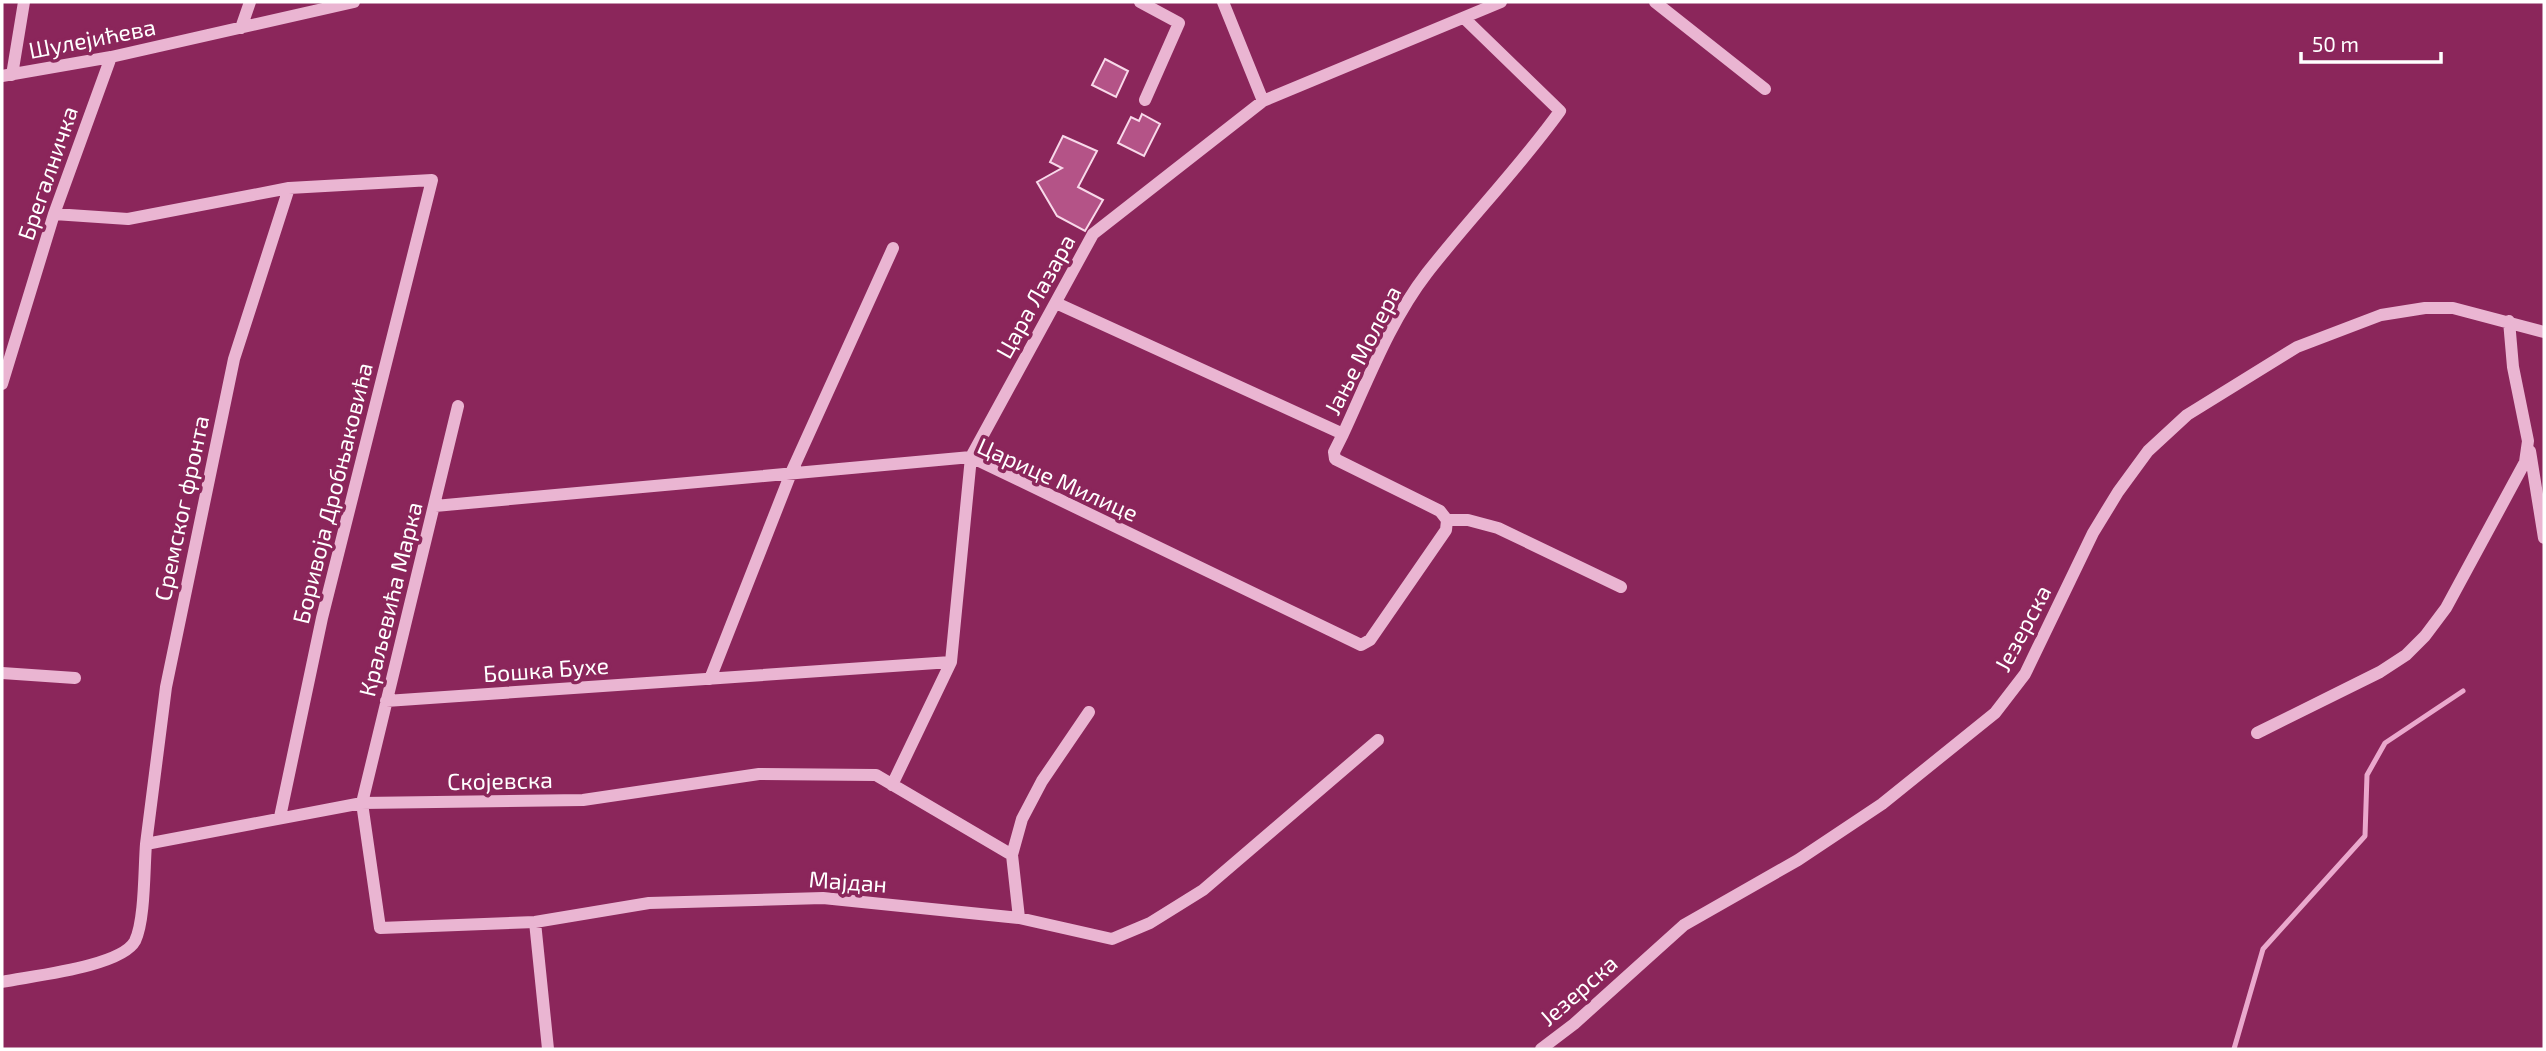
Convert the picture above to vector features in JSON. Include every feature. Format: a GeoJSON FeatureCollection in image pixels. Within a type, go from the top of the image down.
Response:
{"type":"FeatureCollection","features":[{"type":"Feature","properties":{"kind":"street"},"geometry":{"type":"LineString","coordinates":[[7,76],[23,2]]}},
{"type":"Feature","properties":{"kind":"street"},"geometry":{"type":"LineString","coordinates":[[241,28],[250,2]]}},
{"type":"Feature","properties":{"kind":"street","name":"Шулејићева"},"geometry":{"type":"LineString","coordinates":[[7,76],[111,57],[354,2]]}},
{"type":"Feature","properties":{"kind":"street"},"geometry":{"type":"LineString","coordinates":[[1141,2],[1179,23],[1146,100]]}},
{"type":"Feature","properties":{"kind":"street"},"geometry":{"type":"LineString","coordinates":[[1223,2],[1263,102]]}},
{"type":"Feature","properties":{"kind":"street","name":"Цара Лазара"},"geometry":{"type":"LineString","coordinates":[[892,785],[951,662],[971,457],[1093,234],[1263,102],[1502,2]]}},
{"type":"Feature","properties":{"kind":"street"},"geometry":{"type":"LineString","coordinates":[[1655,2],[1765,89]]}},
{"type":"Feature","properties":{"kind":"street","name":"Јање Молера"},"geometry":{"type":"LineString","coordinates":[[1056,303],[1343,434],[1395,323],[1427,274],[1560,111],[1464,18]]}},
{"type":"Feature","properties":{"kind":"street","name":"Брегалничка"},"geometry":{"type":"LineString","coordinates":[[2,384],[54,214],[111,57]]}},
{"type":"Feature","properties":{"kind":"street","name":"Боривоја Дробњаковића"},"geometry":{"type":"LineString","coordinates":[[279,817],[322,618],[432,180],[289,188]]}},
{"type":"Feature","properties":{"kind":"street"},"geometry":{"type":"LineString","coordinates":[[54,214],[128,219],[289,188]]}},
{"type":"Feature","properties":{"kind":"street","name":"Сремског фронта"},"geometry":{"type":"LineString","coordinates":[[146,844],[166,687],[234,359],[289,188]]}},
{"type":"Feature","properties":{"kind":"street"},"geometry":{"type":"LineString","coordinates":[[710,679],[791,474],[893,248]]}},
{"type":"Feature","properties":{"kind":"street","name":"Језерска"},"geometry":{"type":"LineString","coordinates":[[1541,1049],[1574,1024],[1684,925],[1798,860],[1882,804],[1995,713],[2025,674],[2093,533],[2118,492],[2148,451],[2187,415],[2297,347],[2381,315],[2425,307],[2453,308],[2544,332]]}},
{"type":"Feature","properties":{"kind":"street"},"geometry":{"type":"LineString","coordinates":[[2509,321],[2513,367],[2544,538]]}},
{"type":"Feature","properties":{"kind":"street","name":"Краљевића Марка"},"geometry":{"type":"LineString","coordinates":[[362,803],[458,406]]}},
{"type":"Feature","properties":{"kind":"street"},"geometry":{"type":"LineString","coordinates":[[1343,434],[1334,452],[1335,459],[1440,511],[1447,520],[1468,520],[1498,528],[1621,587]]}},
{"type":"Feature","properties":{"kind":"street"},"geometry":{"type":"LineString","coordinates":[[2257,733],[2379,672],[2406,655],[2425,636],[2446,608],[2525,462],[2528,441]]}},
{"type":"Feature","properties":{"kind":"street","name":"Царице Милице"},"geometry":{"type":"LineString","coordinates":[[435,506],[971,457],[1361,645],[1370,640],[1446,530],[1447,520]]}},
{"type":"Feature","properties":{"kind":"street","name":"Бошка Бухе"},"geometry":{"type":"LineString","coordinates":[[386,701],[951,662]]}},
{"type":"Feature","properties":{"kind":"street"},"geometry":{"type":"LineString","coordinates":[[2,673],[75,678]]}},
{"type":"Feature","properties":{"kind":"street"},"geometry":{"type":"LineString","coordinates":[[1020,918],[1012,855],[1022,819],[1042,781],[1089,712]]}},
{"type":"Feature","properties":{"kind":"street","name":"Мајдан"},"geometry":{"type":"LineString","coordinates":[[362,803],[380,928],[535,922],[649,903],[823,898],[1020,918],[1112,939],[1150,923],[1203,890],[1376,742]]}},
{"type":"Feature","properties":{"kind":"street","name":"Скојевска"},"geometry":{"type":"LineString","coordinates":[[146,844],[362,803],[583,800],[759,774],[876,775],[1012,855]]}},
{"type":"Feature","properties":{"kind":"street"},"geometry":{"type":"LineString","coordinates":[[2,982],[104,962],[121,954],[134,943],[139,926],[146,844]]}},
{"type":"Feature","properties":{"kind":"street"},"geometry":{"type":"LineString","coordinates":[[535,922],[548,1049]]}},
{"type":"Feature","properties":{"kind":"building"},"geometry":{"type":"Polygon","coordinates":[[[1105,59],[1128,71],[1116,97],[1092,85],[1105,59]]]}},
{"type":"Feature","properties":{"kind":"building"},"geometry":{"type":"Polygon","coordinates":[[[1142,114],[1160,124],[1144,156],[1118,143],[1131,117],[1139,121],[1142,114]]]}},
{"type":"Feature","properties":{"kind":"building"},"geometry":{"type":"Polygon","coordinates":[[[1063,136],[1097,151],[1078,187],[1103,200],[1085,231],[1057,216],[1037,182],[1062,168],[1050,162],[1063,136]]]}},
{"type":"Feature","properties":{"kind":"waterway"},"geometry":{"type":"LineString","coordinates":[[2234,1049],[2263,949],[2365,836],[2367,775],[2385,743],[2463,691]]}}]}
